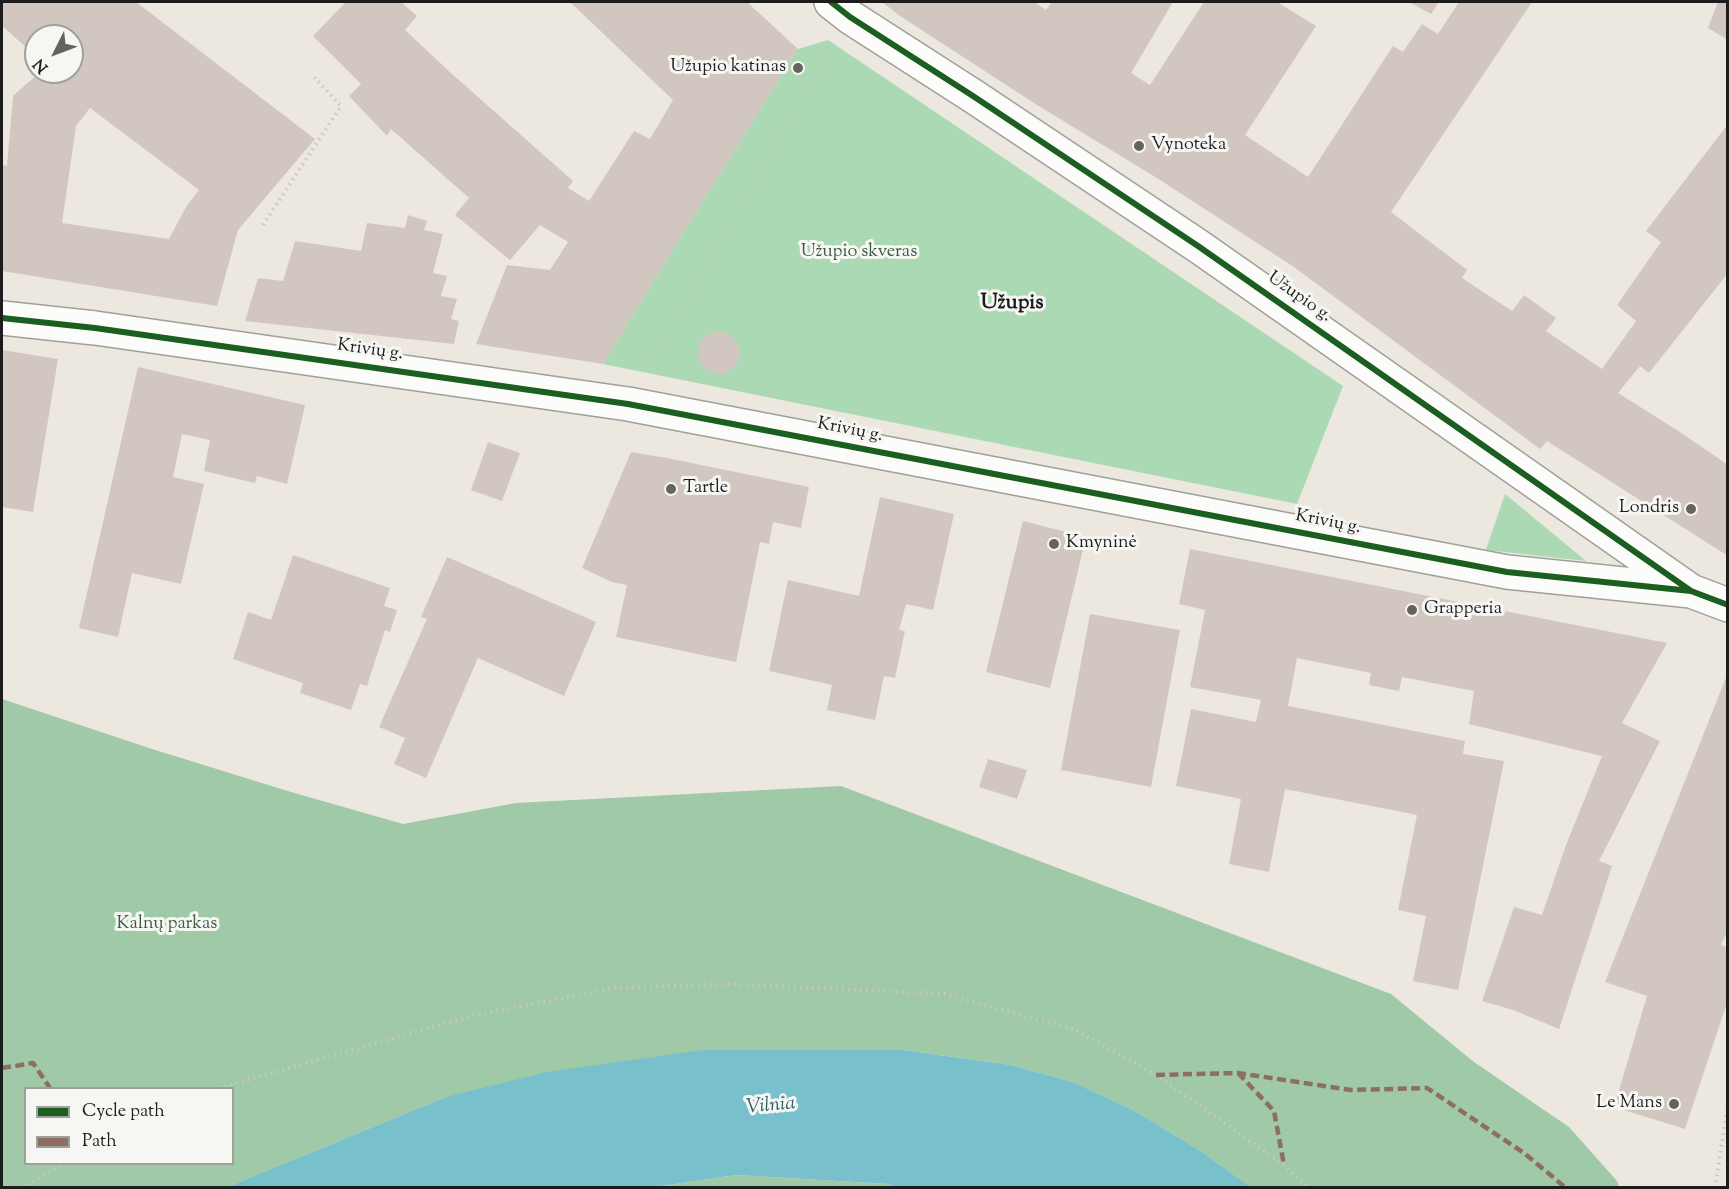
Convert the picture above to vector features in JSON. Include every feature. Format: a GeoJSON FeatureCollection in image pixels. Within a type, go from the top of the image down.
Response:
{"type":"FeatureCollection","features":[{"type":"Feature","properties":{"kind":"street","name":"Užupio g."},"geometry":{"type":"LineString","coordinates":[[840,9],[1198,246],[1691,591],[1728,605]]}},
{"type":"Feature","properties":{"kind":"street","name":"Krivių g."},"geometry":{"type":"LineString","coordinates":[[2,318],[106,330],[628,404],[1507,572],[1691,591]]}},
{"type":"Feature","properties":{"kind":"path"},"geometry":{"type":"LineString","coordinates":[[628,404],[840,9]]}},
{"type":"Feature","properties":{"kind":"path"},"geometry":{"type":"LineString","coordinates":[[263,225],[342,106],[313,76]]}},
{"type":"Feature","properties":{"kind":"path"},"geometry":{"type":"LineString","coordinates":[[226,1087],[475,1015],[615,988],[732,984],[945,994],[1076,1030],[1156,1075],[1284,1165],[1310,1188]]}},
{"type":"Feature","properties":{"kind":"path"},"geometry":{"type":"LineString","coordinates":[[1715,1188],[1728,1105]]}},
{"type":"Feature","properties":{"kind":"path"},"geometry":{"type":"LineString","coordinates":[[23,1188],[59,1165]]}},
{"type":"Feature","properties":{"kind":"green space","name":"Užupio skveras"},"geometry":{"type":"Polygon","coordinates":[[[828,40],[1343,386],[1297,504],[603,364],[798,49],[828,40]]]}},
{"type":"Feature","properties":{"kind":"green space"},"geometry":{"type":"Polygon","coordinates":[[[1505,494],[1586,561],[1486,550],[1505,494]]]}},
{"type":"Feature","properties":{"kind":"green space","name":"Kalnų parkas"},"geometry":{"type":"Polygon","coordinates":[[[2,699],[152,749],[403,824],[516,803],[841,786],[1391,994],[1474,1062],[1569,1127],[1617,1181],[1619,1187],[1251,1187],[1199,1150],[1133,1110],[1073,1082],[1011,1065],[903,1050],[702,1050],[446,1097],[227,1187],[2,1188],[2,699]]]}},
{"type":"Feature","properties":{"kind":"green space"},"geometry":{"type":"Polygon","coordinates":[[[736,1175],[889,1184],[896,1187],[648,1188],[736,1175]]]}},
{"type":"Feature","properties":{"kind":"water","name":"Vilnia"},"geometry":{"type":"Polygon","coordinates":[[[702,1050],[903,1050],[1011,1065],[1073,1082],[1133,1110],[1199,1150],[1251,1187],[896,1188],[889,1184],[736,1175],[648,1188],[227,1187],[446,1097],[547,1072],[702,1050]]]}},
{"type":"Feature","properties":{"kind":"building"},"geometry":{"type":"Polygon","coordinates":[[[2,2],[136,2],[315,139],[238,230],[217,306],[2,271],[2,165],[7,166],[13,96],[26,84],[84,84],[84,24],[24,24],[24,45],[2,26],[2,2]],[[90,108],[76,126],[62,223],[169,239],[186,207],[199,190],[90,108]]]}},
{"type":"Feature","properties":{"kind":"building"},"geometry":{"type":"Polygon","coordinates":[[[346,2],[401,2],[417,16],[405,30],[573,181],[568,188],[589,201],[634,131],[650,139],[673,100],[570,2],[747,2],[798,49],[603,364],[476,344],[507,265],[550,270],[568,242],[540,225],[510,260],[455,215],[469,198],[391,129],[387,136],[349,96],[361,84],[313,36],[346,2]]]}},
{"type":"Feature","properties":{"kind":"building"},"geometry":{"type":"Polygon","coordinates":[[[882,2],[1034,2],[1046,10],[1052,2],[1173,2],[1131,73],[1150,85],[1204,2],[1277,2],[1316,26],[1245,135],[1308,177],[1393,46],[1403,52],[1422,24],[1438,34],[1459,2],[1532,2],[1391,212],[1467,270],[1462,278],[1512,311],[1524,295],[1556,318],[1546,331],[1602,369],[1636,321],[1617,305],[1661,242],[1646,231],[1728,124],[1728,273],[1649,373],[1640,366],[1618,393],[1728,465],[1728,556],[1547,441],[1540,449],[1294,267],[1157,178],[1037,105],[882,2]]]}},
{"type":"Feature","properties":{"kind":"building"},"geometry":{"type":"Polygon","coordinates":[[[1409,2],[1439,2],[1431,14],[1409,2]]]}},
{"type":"Feature","properties":{"kind":"building"},"geometry":{"type":"Polygon","coordinates":[[[1718,2],[1728,2],[1728,40],[1708,28],[1718,2]]]}},
{"type":"Feature","properties":{"kind":"building"},"geometry":{"type":"Polygon","coordinates":[[[408,215],[427,221],[424,230],[443,234],[433,273],[447,276],[441,296],[457,299],[451,319],[459,321],[454,344],[245,321],[258,278],[283,281],[295,241],[361,251],[367,223],[405,228],[408,215]]]}},
{"type":"Feature","properties":{"kind":"building"},"geometry":{"type":"Polygon","coordinates":[[[714,331],[730,334],[740,347],[738,363],[725,374],[708,372],[698,358],[700,341],[714,331]]]}},
{"type":"Feature","properties":{"kind":"building"},"geometry":{"type":"Polygon","coordinates":[[[2,350],[58,359],[33,512],[2,507],[2,350]]]}},
{"type":"Feature","properties":{"kind":"building"},"geometry":{"type":"Polygon","coordinates":[[[138,367],[305,405],[287,484],[257,476],[255,483],[204,471],[210,440],[182,434],[173,477],[204,484],[181,584],[132,573],[118,637],[79,628],[138,367]]]}},
{"type":"Feature","properties":{"kind":"building"},"geometry":{"type":"Polygon","coordinates":[[[488,442],[520,453],[502,501],[471,490],[488,442]]]}},
{"type":"Feature","properties":{"kind":"building"},"geometry":{"type":"Polygon","coordinates":[[[631,452],[809,487],[801,528],[773,522],[769,544],[760,542],[736,662],[616,637],[627,585],[612,582],[582,568],[631,452]]]}},
{"type":"Feature","properties":{"kind":"building"},"geometry":{"type":"Polygon","coordinates":[[[880,497],[954,514],[933,610],[906,604],[899,630],[905,631],[895,678],[884,676],[875,720],[827,710],[832,685],[769,671],[788,580],[859,596],[880,497]]]}},
{"type":"Feature","properties":{"kind":"building"},"geometry":{"type":"Polygon","coordinates":[[[1023,521],[1086,537],[1050,688],[986,672],[1023,521]]]}},
{"type":"Feature","properties":{"kind":"building"},"geometry":{"type":"Polygon","coordinates":[[[1190,549],[1667,643],[1622,723],[1660,741],[1599,861],[1612,866],[1559,1029],[1513,1010],[1482,1001],[1514,907],[1542,915],[1566,845],[1602,756],[1469,724],[1474,691],[1402,677],[1399,691],[1369,685],[1371,673],[1297,658],[1288,706],[1465,741],[1463,754],[1504,761],[1458,990],[1413,981],[1426,916],[1398,910],[1417,815],[1285,789],[1269,872],[1229,864],[1241,799],[1176,786],[1191,709],[1256,722],[1261,700],[1190,687],[1205,610],[1179,604],[1190,549]]]}},
{"type":"Feature","properties":{"kind":"building"},"geometry":{"type":"Polygon","coordinates":[[[293,555],[390,588],[384,606],[397,610],[390,632],[385,630],[367,686],[360,684],[351,710],[300,693],[303,683],[233,659],[248,612],[271,620],[293,555]]]}},
{"type":"Feature","properties":{"kind":"building"},"geometry":{"type":"Polygon","coordinates":[[[447,557],[596,622],[564,696],[478,658],[426,778],[394,764],[405,738],[379,727],[427,619],[421,617],[447,557]]]}},
{"type":"Feature","properties":{"kind":"building"},"geometry":{"type":"Polygon","coordinates":[[[1090,614],[1180,630],[1151,787],[1061,770],[1090,614]]]}},
{"type":"Feature","properties":{"kind":"building"},"geometry":{"type":"Polygon","coordinates":[[[1727,675],[1728,930],[1721,945],[1728,948],[1728,1000],[1685,1129],[1614,1107],[1647,996],[1605,982],[1727,675]]]}},
{"type":"Feature","properties":{"kind":"building"},"geometry":{"type":"Polygon","coordinates":[[[988,759],[1027,770],[1017,799],[979,787],[988,759]]]}},
{"type":"Feature","properties":{"kind":"marked path"},"geometry":{"type":"LineString","coordinates":[[2,1068],[33,1063],[49,1087]]}},
{"type":"Feature","properties":{"kind":"marked path"},"geometry":{"type":"LineString","coordinates":[[1238,1073],[1274,1111],[1284,1165]]}},
{"type":"Feature","properties":{"kind":"marked path"},"geometry":{"type":"LineString","coordinates":[[1156,1075],[1238,1073],[1351,1090],[1427,1088],[1524,1153],[1566,1188]]}},
{"type":"Feature","properties":{"kind":"cycle path"},"geometry":{"type":"LineString","coordinates":[[831,2],[850,17],[1198,246],[1691,591],[1728,605]]}},
{"type":"Feature","properties":{"kind":"cycle path"},"geometry":{"type":"LineString","coordinates":[[2,318],[95,328],[628,404],[1507,572],[1691,591]]}},
{"type":"Feature","properties":{"kind":"place","name":"Užupio katinas"},"geometry":{"type":"Point","coordinates":[798,68]}},
{"type":"Feature","properties":{"kind":"place","name":"Vynoteka"},"geometry":{"type":"Point","coordinates":[1139,146]}},
{"type":"Feature","properties":{"kind":"place","name":"Tartle"},"geometry":{"type":"Point","coordinates":[671,489]}},
{"type":"Feature","properties":{"kind":"place","name":"Londris"},"geometry":{"type":"Point","coordinates":[1691,509]}},
{"type":"Feature","properties":{"kind":"place","name":"Kmyninė"},"geometry":{"type":"Point","coordinates":[1054,544]}},
{"type":"Feature","properties":{"kind":"place","name":"Grapperia"},"geometry":{"type":"Point","coordinates":[1412,610]}},
{"type":"Feature","properties":{"kind":"place","name":"Le Mans"},"geometry":{"type":"Point","coordinates":[1674,1104]}},
{"type":"Feature","properties":{"kind":"district","name":"Užupis"},"geometry":{"type":"Point","coordinates":[1012,304]}}]}
